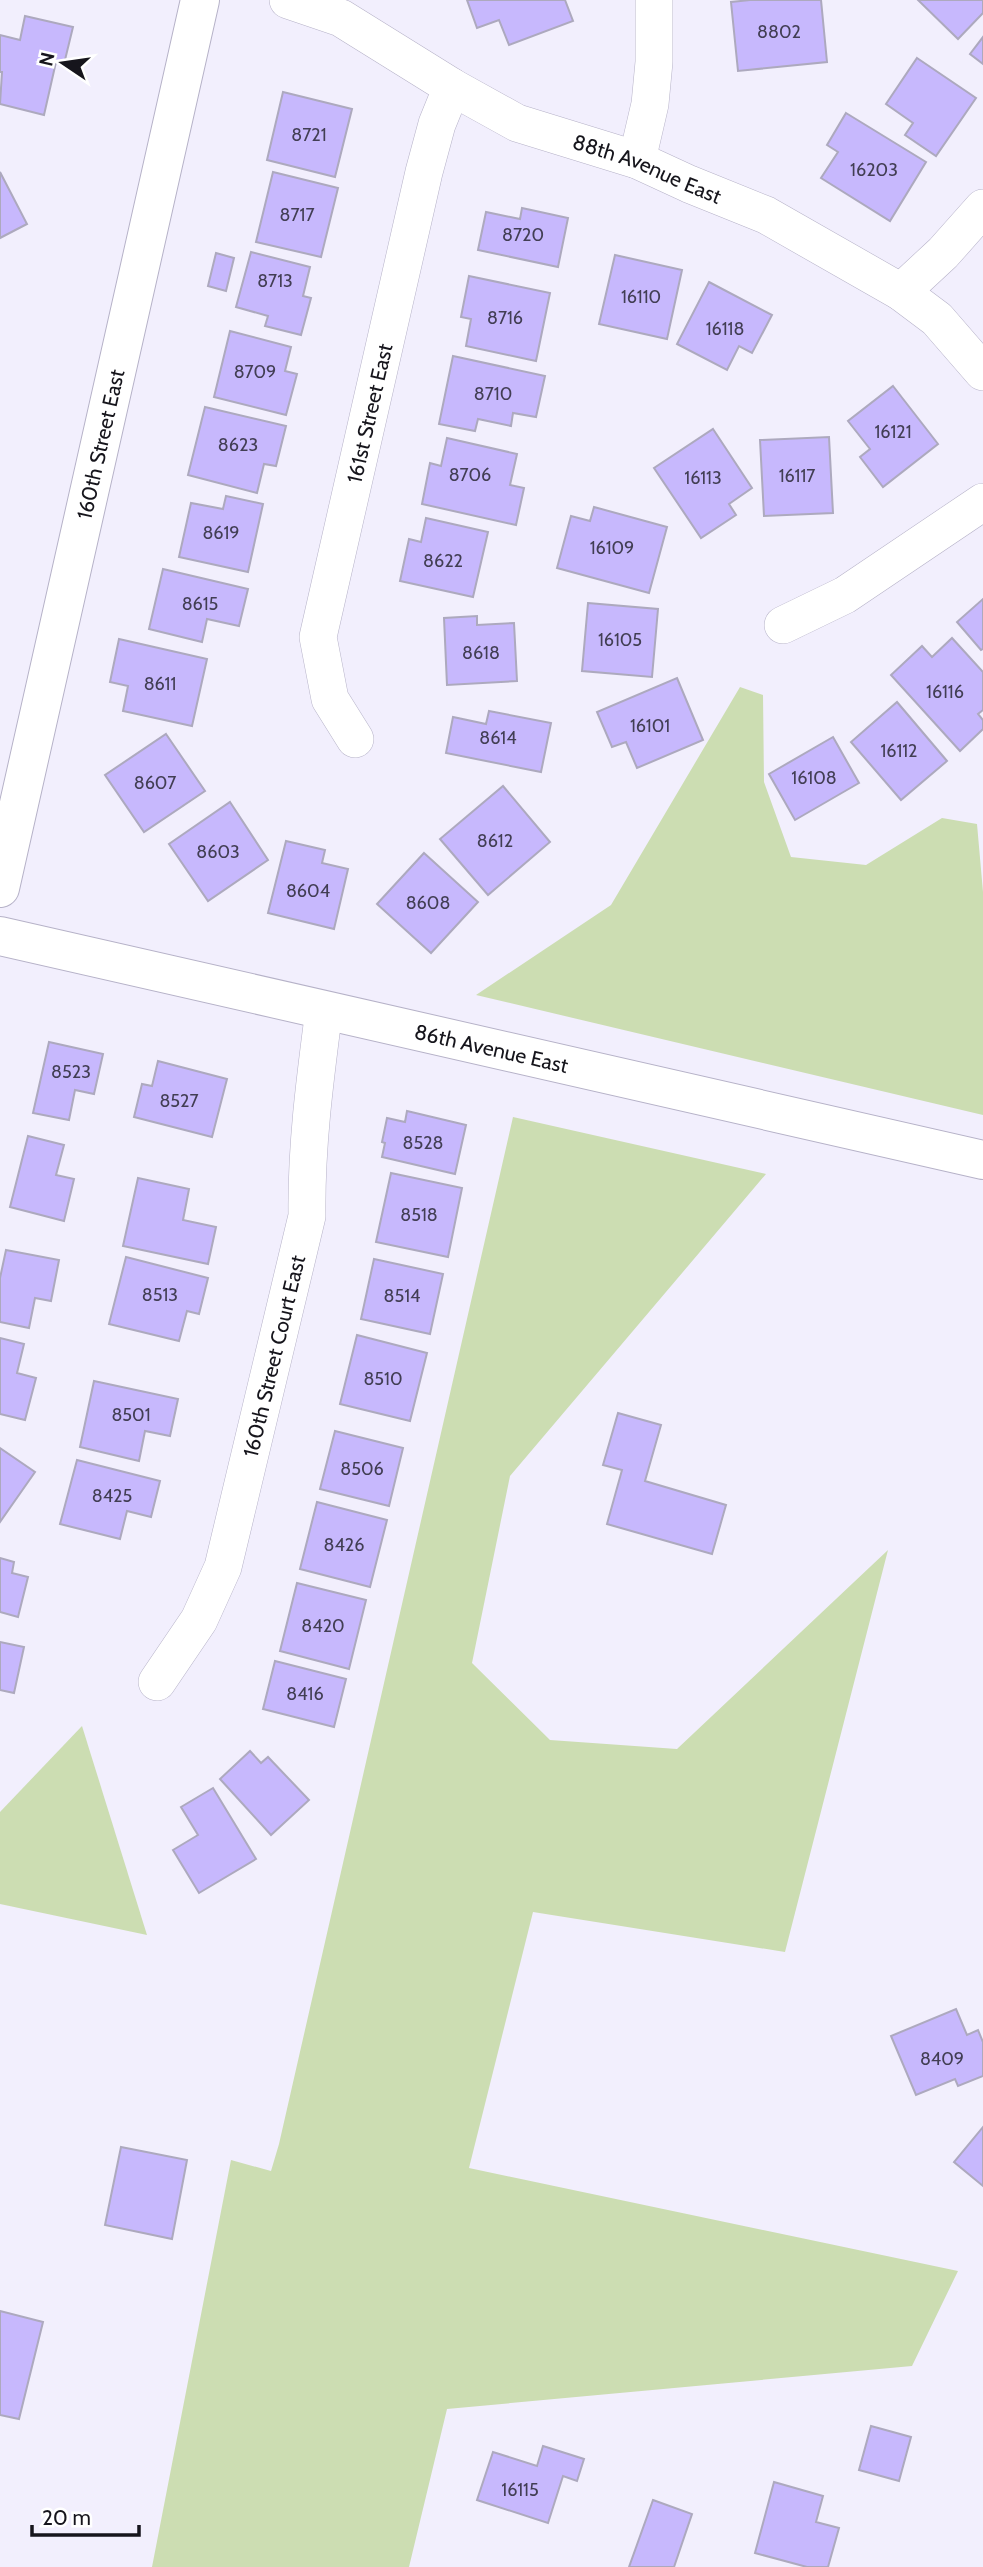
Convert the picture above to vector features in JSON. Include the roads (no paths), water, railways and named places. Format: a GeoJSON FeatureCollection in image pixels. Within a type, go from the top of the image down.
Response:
{"type":"FeatureCollection","features":[{"type":"Feature","properties":{"kind":"street","name":"160th Street East"},"geometry":{"type":"LineString","coordinates":[[0,888],[200,0]]}},
{"type":"Feature","properties":{"kind":"street","name":"88th Avenue East"},"geometry":{"type":"LineString","coordinates":[[288,0],[341,18],[452,87],[517,123],[637,160],[766,215],[901,292],[937,319],[983,372]]}},
{"type":"Feature","properties":{"kind":"street"},"geometry":{"type":"LineString","coordinates":[[637,160],[650,104],[654,62],[654,0]]}},
{"type":"Feature","properties":{"kind":"street","name":"161st Street East"},"geometry":{"type":"LineString","coordinates":[[355,739],[330,699],[318,637],[424,172],[437,124],[452,87]]}},
{"type":"Feature","properties":{"kind":"street"},"geometry":{"type":"LineString","coordinates":[[901,292],[943,253],[983,208]]}},
{"type":"Feature","properties":{"kind":"street"},"geometry":{"type":"LineString","coordinates":[[783,625],[845,594],[983,502]]}},
{"type":"Feature","properties":{"kind":"street","name":"86th Avenue East"},"geometry":{"type":"LineString","coordinates":[[0,936],[983,1160]]}},
{"type":"Feature","properties":{"kind":"street","name":"160th Street Court East"},"geometry":{"type":"LineString","coordinates":[[157,1682],[199,1620],[223,1567],[307,1216],[306,1164],[324,1010]]}}]}
